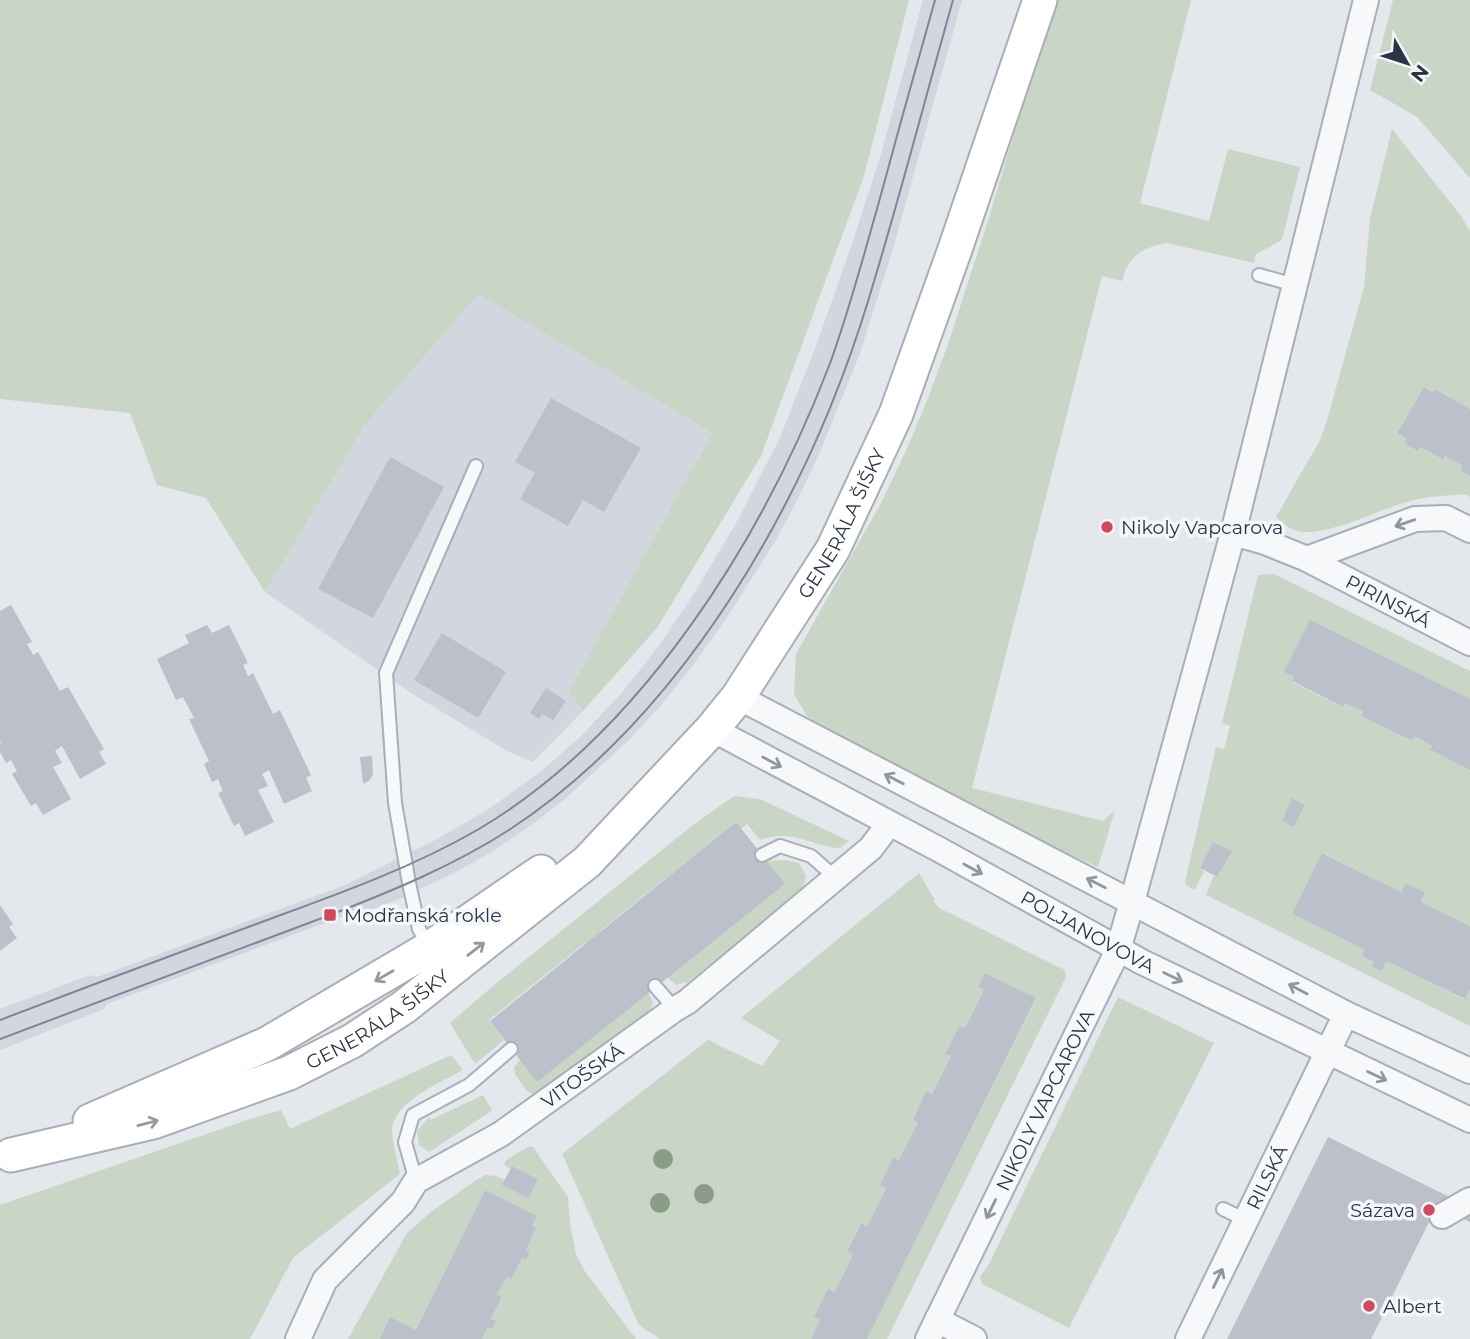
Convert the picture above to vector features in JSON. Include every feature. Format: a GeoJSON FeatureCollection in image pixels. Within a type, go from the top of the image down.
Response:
{"type":"FeatureCollection","features":[{"type":"Feature","properties":{"kind":"main road","name":"GENERÁLA ŠIŠKY"},"geometry":{"type":"LineString","coordinates":[[954,251],[1022,0]]}},
{"type":"Feature","properties":{"kind":"main road","name":"GENERÁLA ŠIŠKY"},"geometry":{"type":"LineString","coordinates":[[5,1157],[153,1122],[289,1073],[352,1041],[404,1007],[587,862],[712,729],[738,697],[833,549],[895,414],[1040,0]]}},
{"type":"Feature","properties":{"kind":"main road","name":"GENERÁLA ŠIŠKY"},"geometry":{"type":"LineString","coordinates":[[5,1157],[267,1044],[430,948],[540,872],[677,765]]}},
{"type":"Feature","properties":{"kind":"street","name":"NIKOLY VAPCAROVA"},"geometry":{"type":"LineString","coordinates":[[932,1330],[1118,950],[1233,533],[1366,0]]}},
{"type":"Feature","properties":{"kind":"street","name":"PIRINSKÁ"},"geometry":{"type":"LineString","coordinates":[[1307,559],[1415,519],[1446,518],[1470,530]]}},
{"type":"Feature","properties":{"kind":"street","name":"PIRINSKÁ"},"geometry":{"type":"LineString","coordinates":[[1233,533],[1265,542],[1307,559],[1470,643]]}},
{"type":"Feature","properties":{"kind":"street"},"geometry":{"type":"LineString","coordinates":[[738,697],[1346,1013],[1470,1072]]}},
{"type":"Feature","properties":{"kind":"street","name":"POLJANOVOVA"},"geometry":{"type":"LineString","coordinates":[[712,729],[940,850],[1118,950],[1470,1119]]}},
{"type":"Feature","properties":{"kind":"street","name":"VITOŠSKÁ"},"geometry":{"type":"LineString","coordinates":[[298,1339],[325,1280],[403,1202],[416,1181],[500,1134],[687,1002],[871,848],[889,824]]}},
{"type":"Feature","properties":{"kind":"street","name":"RILSKÁ"},"geometry":{"type":"LineString","coordinates":[[1188,1339],[1346,1013]]}},
{"type":"Feature","properties":{"kind":"street"},"geometry":{"type":"LineString","coordinates":[[1442,1216],[1470,1200]]}},
{"type":"Feature","properties":{"kind":"street"},"geometry":{"type":"LineString","coordinates":[[932,1330],[974,1339]]}},
{"type":"Feature","properties":{"kind":"lane"},"geometry":{"type":"LineString","coordinates":[[1259,275],[1295,285]]}},
{"type":"Feature","properties":{"kind":"lane"},"geometry":{"type":"LineString","coordinates":[[430,948],[419,929],[400,835],[395,803],[386,673],[476,466]]}},
{"type":"Feature","properties":{"kind":"lane"},"geometry":{"type":"LineString","coordinates":[[762,855],[780,846],[811,856],[836,878]]}},
{"type":"Feature","properties":{"kind":"lane"},"geometry":{"type":"LineString","coordinates":[[656,986],[675,1009]]}},
{"type":"Feature","properties":{"kind":"lane"},"geometry":{"type":"LineString","coordinates":[[416,1181],[405,1142],[413,1115],[469,1085],[511,1049]]}},
{"type":"Feature","properties":{"kind":"lane"},"geometry":{"type":"LineString","coordinates":[[1223,1209],[1246,1220]]}},
{"type":"Feature","properties":{"kind":"shaded area"},"geometry":{"type":"Polygon","coordinates":[[[923,0],[962,0],[893,249],[859,356],[819,454],[776,540],[726,619],[662,704],[629,740],[566,798],[493,851],[456,872],[395,901],[364,912],[357,911],[107,1004],[104,1009],[0,1050],[0,1009],[90,975],[97,977],[345,885],[437,839],[492,807],[545,768],[581,736],[619,696],[658,647],[692,597],[735,525],[779,440],[852,244],[881,154],[923,0]]]}},
{"type":"Feature","properties":{"kind":"shaded area"},"geometry":{"type":"Polygon","coordinates":[[[478,294],[712,433],[569,691],[583,711],[533,762],[507,751],[411,693],[265,592],[365,425],[478,294]]]}},
{"type":"Feature","properties":{"kind":"green space"},"geometry":{"type":"Polygon","coordinates":[[[0,0],[909,0],[864,176],[761,456],[657,628],[583,711],[569,691],[712,433],[478,294],[365,425],[265,592],[206,498],[157,485],[130,413],[0,399],[0,0]]]}},
{"type":"Feature","properties":{"kind":"green space"},"geometry":{"type":"Polygon","coordinates":[[[1054,0],[1191,0],[1140,203],[1209,221],[1228,149],[1300,167],[1282,240],[1256,254],[1254,263],[1167,243],[1140,252],[1131,260],[1122,281],[1102,276],[972,788],[1103,821],[1115,810],[1098,867],[1036,839],[825,730],[807,716],[794,694],[796,654],[881,503],[928,398],[987,224],[1054,0]]]}},
{"type":"Feature","properties":{"kind":"green space"},"geometry":{"type":"Polygon","coordinates":[[[1393,0],[1470,0],[1470,178],[1417,117],[1370,90],[1393,0]]]}},
{"type":"Feature","properties":{"kind":"green space"},"geometry":{"type":"Polygon","coordinates":[[[1392,129],[1461,216],[1470,232],[1470,409],[1437,389],[1433,393],[1424,387],[1397,433],[1407,439],[1404,443],[1418,451],[1420,447],[1442,460],[1445,456],[1463,466],[1461,471],[1470,476],[1470,497],[1465,494],[1421,499],[1328,529],[1300,532],[1288,527],[1276,517],[1320,440],[1326,424],[1364,287],[1370,218],[1392,129]]]}},
{"type":"Feature","properties":{"kind":"green space"},"geometry":{"type":"Polygon","coordinates":[[[1274,574],[1470,671],[1470,699],[1284,672],[1294,677],[1292,682],[1342,707],[1345,703],[1363,711],[1361,716],[1411,741],[1414,736],[1432,746],[1431,751],[1470,770],[1470,926],[1421,902],[1425,892],[1407,883],[1401,892],[1323,853],[1292,914],[1365,950],[1363,957],[1374,962],[1372,967],[1381,971],[1386,961],[1464,999],[1470,989],[1470,1026],[1206,895],[1214,875],[1219,877],[1231,851],[1213,842],[1200,868],[1204,871],[1195,890],[1186,885],[1216,747],[1224,749],[1230,726],[1222,723],[1258,575],[1274,574]],[[1292,799],[1282,821],[1294,827],[1305,805],[1292,799]]]}},
{"type":"Feature","properties":{"kind":"green space"},"geometry":{"type":"Polygon","coordinates":[[[734,796],[760,799],[849,841],[840,848],[782,836],[760,840],[747,824],[740,830],[735,823],[600,931],[601,933],[489,1020],[504,1040],[475,1064],[450,1023],[693,825],[734,796]]]}},
{"type":"Feature","properties":{"kind":"green space"},"geometry":{"type":"Polygon","coordinates":[[[785,860],[799,863],[806,876],[803,889],[688,982],[676,985],[666,976],[766,861],[785,860]]]}},
{"type":"Feature","properties":{"kind":"green space"},"geometry":{"type":"Polygon","coordinates":[[[919,873],[939,908],[1065,970],[1066,977],[887,1339],[867,1339],[1036,999],[985,973],[978,987],[984,990],[965,1028],[959,1026],[945,1052],[951,1056],[932,1094],[926,1092],[913,1118],[918,1122],[900,1160],[893,1157],[880,1185],[886,1188],[867,1227],[860,1224],[847,1250],[853,1254],[811,1339],[660,1339],[639,1325],[562,1154],[708,1040],[762,1066],[780,1041],[741,1018],[919,873]]]}},
{"type":"Feature","properties":{"kind":"green space"},"geometry":{"type":"Polygon","coordinates":[[[646,989],[653,1002],[650,1012],[546,1093],[535,1095],[527,1091],[515,1074],[514,1067],[520,1060],[646,989]]]}},
{"type":"Feature","properties":{"kind":"green space"},"geometry":{"type":"Polygon","coordinates":[[[1118,997],[1214,1043],[1069,1328],[982,1284],[980,1277],[989,1264],[1118,997]]]}},
{"type":"Feature","properties":{"kind":"green space"},"geometry":{"type":"Polygon","coordinates":[[[451,1055],[463,1070],[409,1102],[395,1120],[392,1135],[400,1174],[293,1258],[250,1339],[0,1339],[0,1205],[281,1110],[290,1129],[451,1055]]]}},
{"type":"Feature","properties":{"kind":"green space"},"geometry":{"type":"Polygon","coordinates":[[[483,1095],[492,1110],[490,1112],[429,1152],[419,1145],[417,1131],[429,1117],[430,1120],[483,1095]]]}},
{"type":"Feature","properties":{"kind":"green space"},"geometry":{"type":"Polygon","coordinates":[[[528,1147],[533,1147],[568,1197],[576,1254],[584,1270],[636,1339],[482,1339],[488,1327],[496,1321],[491,1319],[502,1298],[497,1294],[507,1277],[511,1279],[522,1258],[526,1260],[530,1252],[526,1250],[536,1228],[532,1226],[536,1216],[485,1190],[416,1330],[390,1318],[380,1339],[348,1339],[407,1233],[432,1211],[485,1175],[505,1180],[503,1185],[529,1198],[538,1179],[512,1166],[511,1169],[504,1165],[506,1160],[528,1147]]]}},
{"type":"Feature","properties":{"kind":"building"},"geometry":{"type":"Polygon","coordinates":[[[1424,387],[1433,393],[1436,389],[1470,409],[1470,476],[1460,471],[1463,466],[1445,456],[1443,460],[1420,447],[1418,451],[1404,443],[1407,439],[1397,433],[1424,387]]]}},
{"type":"Feature","properties":{"kind":"building"},"geometry":{"type":"Polygon","coordinates":[[[551,398],[641,448],[604,512],[583,500],[568,526],[520,499],[535,473],[515,462],[551,398]]]}},
{"type":"Feature","properties":{"kind":"building"},"geometry":{"type":"Polygon","coordinates":[[[390,457],[444,487],[373,618],[318,589],[390,457]]]}},
{"type":"Feature","properties":{"kind":"building"},"geometry":{"type":"Polygon","coordinates":[[[11,605],[32,642],[27,644],[33,655],[38,652],[60,691],[68,687],[104,749],[99,752],[106,764],[80,779],[62,746],[55,751],[62,763],[53,767],[71,799],[43,815],[36,803],[31,806],[12,774],[17,771],[11,760],[6,763],[0,752],[0,611],[11,605]]]}},
{"type":"Feature","properties":{"kind":"building"},"geometry":{"type":"Polygon","coordinates":[[[1310,620],[1470,699],[1470,770],[1430,750],[1432,746],[1414,736],[1412,741],[1361,716],[1363,711],[1345,703],[1343,707],[1292,681],[1294,677],[1284,672],[1310,620]]]}},
{"type":"Feature","properties":{"kind":"building"},"geometry":{"type":"Polygon","coordinates":[[[207,625],[212,633],[229,625],[248,663],[243,665],[248,676],[253,673],[273,714],[280,710],[311,775],[306,778],[312,791],[284,804],[269,770],[262,774],[268,786],[258,790],[274,822],[245,836],[239,823],[234,826],[218,793],[223,791],[218,779],[212,782],[204,764],[209,761],[189,719],[194,718],[183,697],[176,700],[157,659],[189,643],[185,635],[207,625]]]}},
{"type":"Feature","properties":{"kind":"building"},"geometry":{"type":"Polygon","coordinates":[[[442,633],[506,672],[478,718],[414,680],[442,633]]]}},
{"type":"Feature","properties":{"kind":"building"},"geometry":{"type":"Polygon","coordinates":[[[546,688],[566,701],[553,720],[542,714],[539,719],[530,713],[546,688]]]}},
{"type":"Feature","properties":{"kind":"building"},"geometry":{"type":"Polygon","coordinates":[[[372,756],[373,774],[370,780],[363,784],[360,757],[372,756]]]}},
{"type":"Feature","properties":{"kind":"building"},"geometry":{"type":"Polygon","coordinates":[[[1292,798],[1305,805],[1294,827],[1282,821],[1292,798]]]}},
{"type":"Feature","properties":{"kind":"building"},"geometry":{"type":"Polygon","coordinates":[[[736,822],[785,884],[537,1082],[490,1021],[736,822]]]}},
{"type":"Feature","properties":{"kind":"building"},"geometry":{"type":"Polygon","coordinates":[[[1213,842],[1232,851],[1218,877],[1200,868],[1213,842]]]}},
{"type":"Feature","properties":{"kind":"building"},"geometry":{"type":"Polygon","coordinates":[[[1322,853],[1401,892],[1406,883],[1425,892],[1421,902],[1470,926],[1470,989],[1465,999],[1386,961],[1382,971],[1372,967],[1374,962],[1362,956],[1365,950],[1292,914],[1322,853]]]}},
{"type":"Feature","properties":{"kind":"building"},"geometry":{"type":"Polygon","coordinates":[[[0,905],[13,924],[9,927],[17,938],[0,951],[0,905]]]}},
{"type":"Feature","properties":{"kind":"building"},"geometry":{"type":"Polygon","coordinates":[[[985,973],[1036,998],[867,1339],[811,1339],[820,1320],[814,1317],[828,1289],[834,1292],[843,1275],[853,1254],[847,1251],[861,1223],[867,1227],[886,1188],[880,1185],[893,1157],[899,1160],[918,1122],[913,1119],[926,1091],[932,1094],[951,1056],[945,1053],[959,1026],[965,1028],[984,990],[978,987],[985,973]]]}},
{"type":"Feature","properties":{"kind":"building"},"geometry":{"type":"Polygon","coordinates":[[[1328,1137],[1470,1207],[1470,1222],[1437,1206],[1371,1339],[1227,1339],[1328,1137]]]}},
{"type":"Feature","properties":{"kind":"building"},"geometry":{"type":"Polygon","coordinates":[[[512,1166],[538,1179],[529,1198],[502,1185],[512,1166]]]}},
{"type":"Feature","properties":{"kind":"building"},"geometry":{"type":"Polygon","coordinates":[[[485,1190],[537,1216],[532,1226],[536,1228],[526,1250],[530,1252],[526,1260],[522,1258],[511,1279],[507,1277],[497,1294],[502,1297],[491,1319],[496,1321],[492,1329],[488,1327],[482,1339],[380,1339],[390,1317],[416,1330],[485,1190]]]}},
{"type":"Feature","properties":{"kind":"tram line"},"geometry":{"type":"LineString","coordinates":[[0,1020],[343,892],[453,843],[479,829],[538,788],[593,740],[644,686],[690,626],[732,563],[769,498],[829,366],[849,308],[935,0]]}},
{"type":"Feature","properties":{"kind":"tram line"},"geometry":{"type":"LineString","coordinates":[[0,1039],[330,915],[444,866],[509,830],[573,782],[631,726],[685,663],[733,595],[775,523],[812,448],[844,373],[869,298],[953,0]]}},
{"type":"Feature","properties":{"kind":"place","name":"Nikoly Vapcarova"},"geometry":{"type":"Point","coordinates":[1107,527]}},
{"type":"Feature","properties":{"kind":"place","name":"Modřanská rokle"},"geometry":{"type":"Point","coordinates":[330,915]}},
{"type":"Feature","properties":{"kind":"place","name":"Sázava"},"geometry":{"type":"Point","coordinates":[1429,1210]}},
{"type":"Feature","properties":{"kind":"place","name":"Albert"},"geometry":{"type":"Point","coordinates":[1369,1306]}}]}
